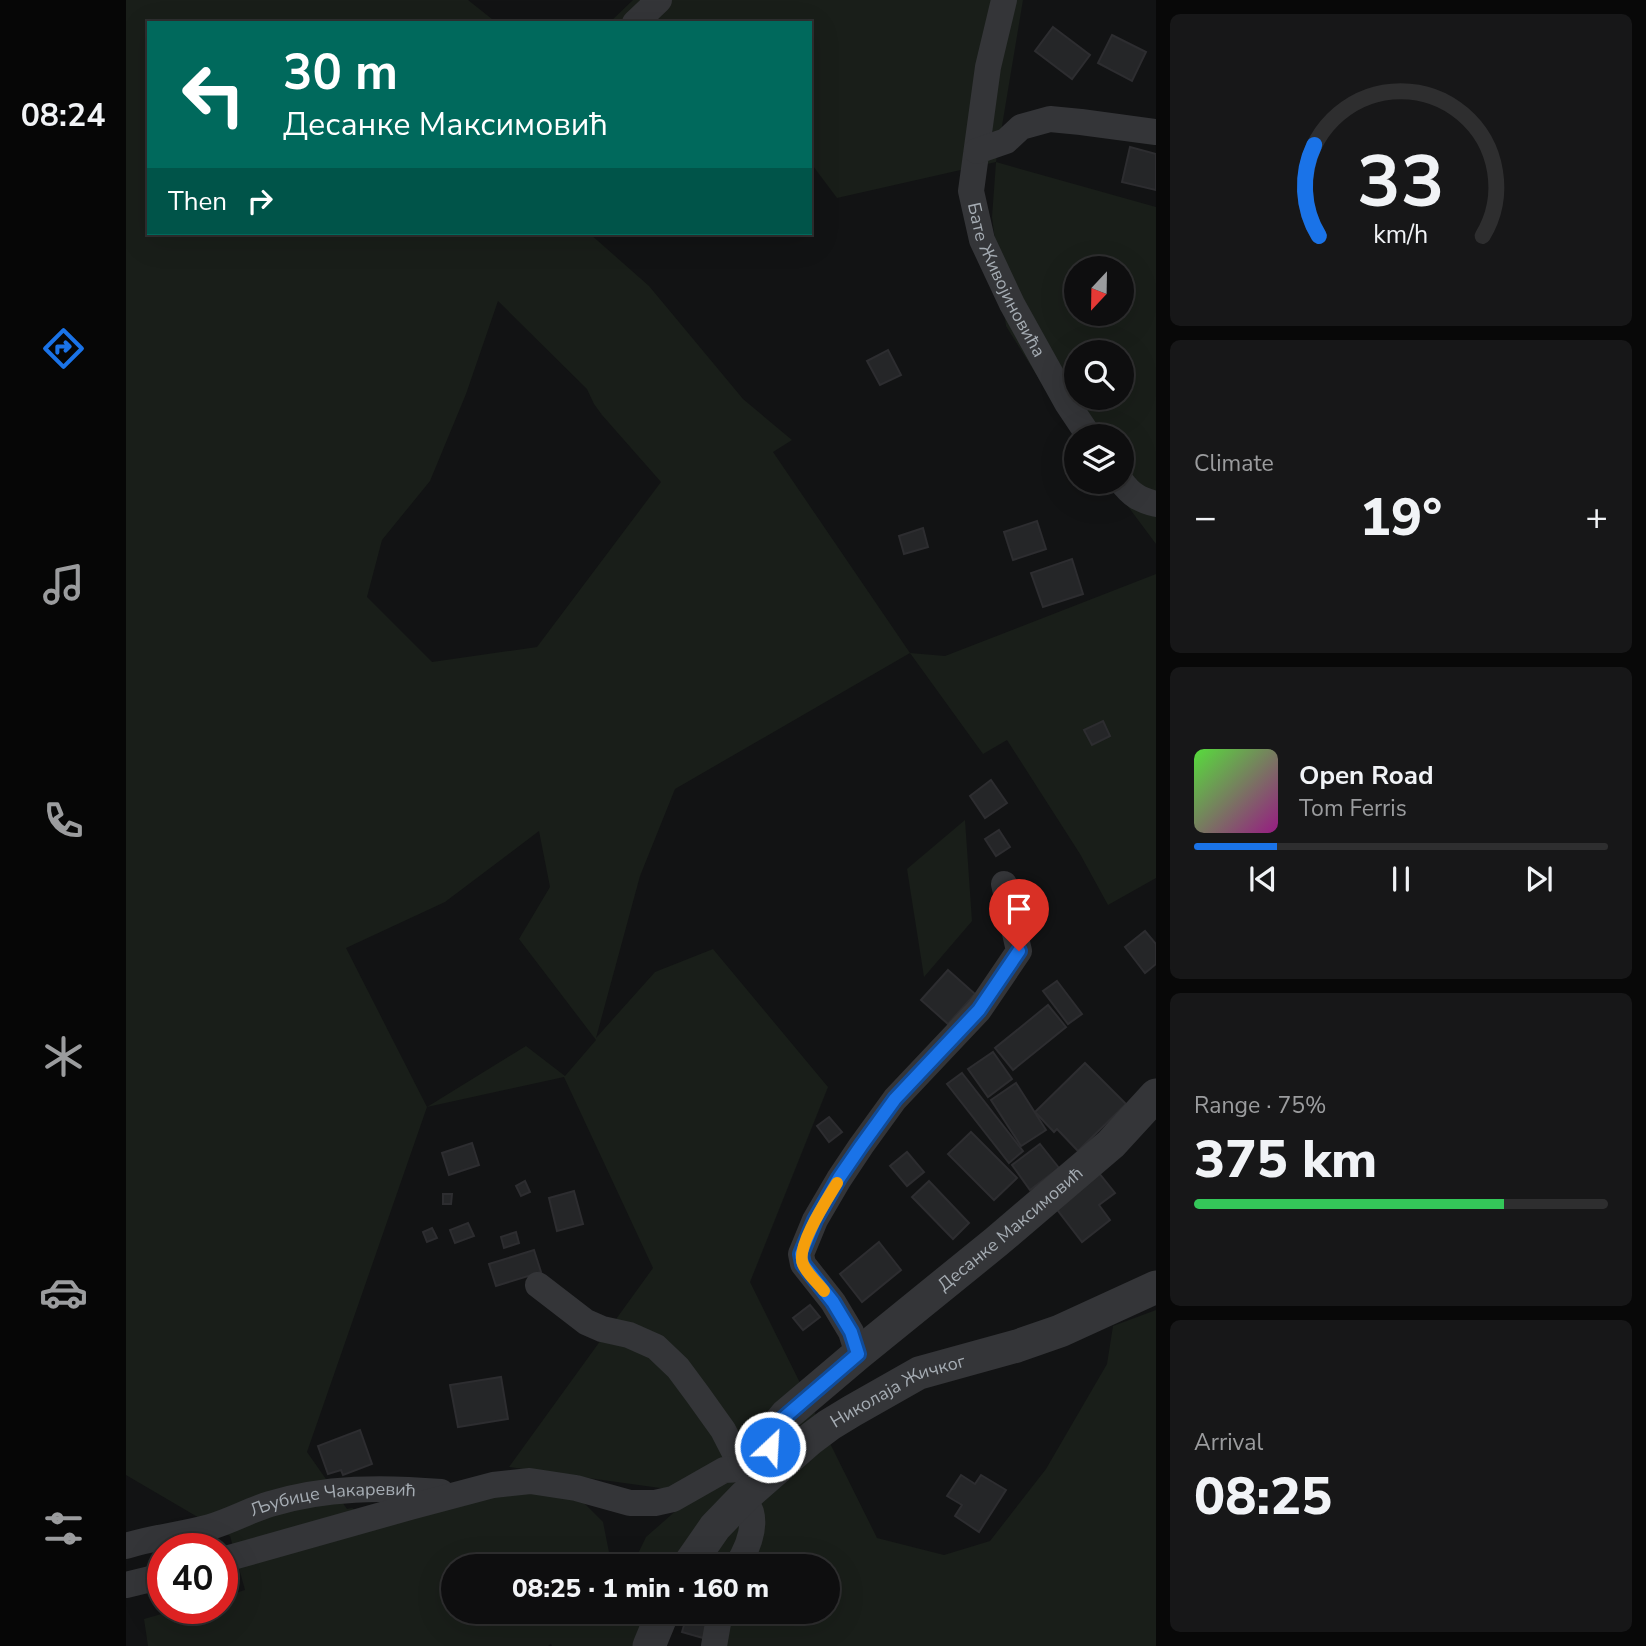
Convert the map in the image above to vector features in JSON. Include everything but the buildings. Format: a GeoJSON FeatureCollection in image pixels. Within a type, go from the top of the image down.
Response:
{"type":"FeatureCollection","features":[{"type":"Feature","properties":{"kind":"street"},"geometry":{"type":"LineString","coordinates":[[637,21],[660,0]]}},
{"type":"Feature","properties":{"kind":"street","name":"Бате Живојиновића"},"geometry":{"type":"LineString","coordinates":[[1004,0],[988,67],[971,191],[982,240],[1012,304],[1081,424]]}},
{"type":"Feature","properties":{"kind":"street"},"geometry":{"type":"LineString","coordinates":[[977,151],[1006,141],[1021,127],[1050,120],[1156,132]]}},
{"type":"Feature","properties":{"kind":"street"},"geometry":{"type":"LineString","coordinates":[[1132,494],[1140,500],[1156,504]]}},
{"type":"Feature","properties":{"kind":"street"},"geometry":{"type":"LineString","coordinates":[[858,1354],[851,1332],[833,1302],[803,1264],[801,1254],[815,1220],[861,1146],[895,1099],[979,1010],[1019,951],[1004,884]]}},
{"type":"Feature","properties":{"kind":"street","name":"Десанке Максимовић"},"geometry":{"type":"LineString","coordinates":[[751,1481],[770,1458],[771,1438],[779,1422],[1111,1144],[1156,1095]]}},
{"type":"Feature","properties":{"kind":"street"},"geometry":{"type":"LineString","coordinates":[[538,1284],[586,1322],[629,1335],[656,1347],[677,1368],[705,1404],[723,1430],[751,1481],[751,1528],[744,1554]]}},
{"type":"Feature","properties":{"kind":"street","name":"Николаја Жичког"},"geometry":{"type":"LineString","coordinates":[[696,1554],[751,1481],[829,1425],[919,1373],[1017,1346],[1060,1331],[1156,1287]]}},
{"type":"Feature","properties":{"kind":"street","name":"Љубице Чакаревић"},"geometry":{"type":"LineString","coordinates":[[238,1556],[494,1485],[530,1481],[576,1488],[630,1503],[655,1503],[673,1499],[724,1470],[751,1481]]}},
{"type":"Feature","properties":{"kind":"street","name":"Љубице Чакаревић"},"geometry":{"type":"LineString","coordinates":[[126,1546],[227,1522],[269,1504],[314,1493],[399,1488],[460,1494]]}},
{"type":"Feature","properties":{"kind":"street"},"geometry":{"type":"LineString","coordinates":[[126,1585],[147,1580]]}},
{"type":"Feature","properties":{"kind":"street"},"geometry":{"type":"LineString","coordinates":[[649,1646],[658,1624]]}},
{"type":"Feature","properties":{"kind":"street"},"geometry":{"type":"LineString","coordinates":[[714,1646],[718,1624]]}},
{"type":"Feature","properties":{"kind":"shaded area"},"geometry":{"type":"Polygon","coordinates":[[[126,0],[468,0],[494,21],[147,21],[147,235],[591,235],[649,286],[743,399],[792,440],[773,452],[910,653],[675,789],[640,876],[596,1038],[655,972],[713,949],[828,1087],[750,1282],[877,1538],[944,1555],[990,1541],[1046,1469],[1107,1364],[1113,1326],[1156,1310],[1156,1646],[720,1646],[723,1624],[840,1624],[840,1554],[638,1554],[646,1537],[696,1493],[509,1467],[653,1268],[564,1077],[427,1107],[307,1452],[347,1509],[352,1508],[380,1525],[495,1492],[577,1496],[603,1522],[609,1554],[441,1554],[441,1624],[645,1624],[639,1646],[148,1646],[144,1619],[147,1618],[147,1624],[238,1624],[238,1592],[245,1590],[238,1565],[238,1533],[225,1533],[126,1475],[126,0]],[[498,301],[466,394],[430,481],[382,540],[367,597],[432,662],[537,647],[661,482],[594,404],[587,389],[498,301]],[[539,831],[445,902],[346,948],[427,1107],[526,1046],[565,1076],[596,1040],[519,939],[550,887],[539,831]]]}},
{"type":"Feature","properties":{"kind":"shaded area"},"geometry":{"type":"Polygon","coordinates":[[[633,0],[1023,0],[996,162],[837,198],[812,165],[812,21],[611,21],[633,0]]]}},
{"type":"Feature","properties":{"kind":"shaded area"},"geometry":{"type":"Polygon","coordinates":[[[996,162],[1156,207],[1156,544],[1119,494],[1134,494],[1134,424],[1067,424],[1006,326],[992,217],[996,162]]]}},
{"type":"Feature","properties":{"kind":"shaded area"},"geometry":{"type":"Polygon","coordinates":[[[1156,574],[1156,878],[1108,905],[1080,854],[1007,740],[983,754],[910,653],[945,656],[1156,574]]]}},
{"type":"Feature","properties":{"kind":"shaded area"},"geometry":{"type":"Polygon","coordinates":[[[965,820],[972,921],[924,977],[907,869],[965,820]]]}},
{"type":"Feature","properties":{"kind":"slow traffic"},"geometry":{"type":"LineString","coordinates":[[824,1291],[803,1264],[801,1254],[815,1220],[837,1183]]}},
{"type":"Feature","properties":{"kind":"route"},"geometry":{"type":"LineString","coordinates":[[770,1447],[771,1438],[779,1422],[858,1354],[851,1332],[833,1302],[803,1264],[801,1254],[815,1220],[839,1178],[895,1099],[979,1010],[1019,951]]}}]}
